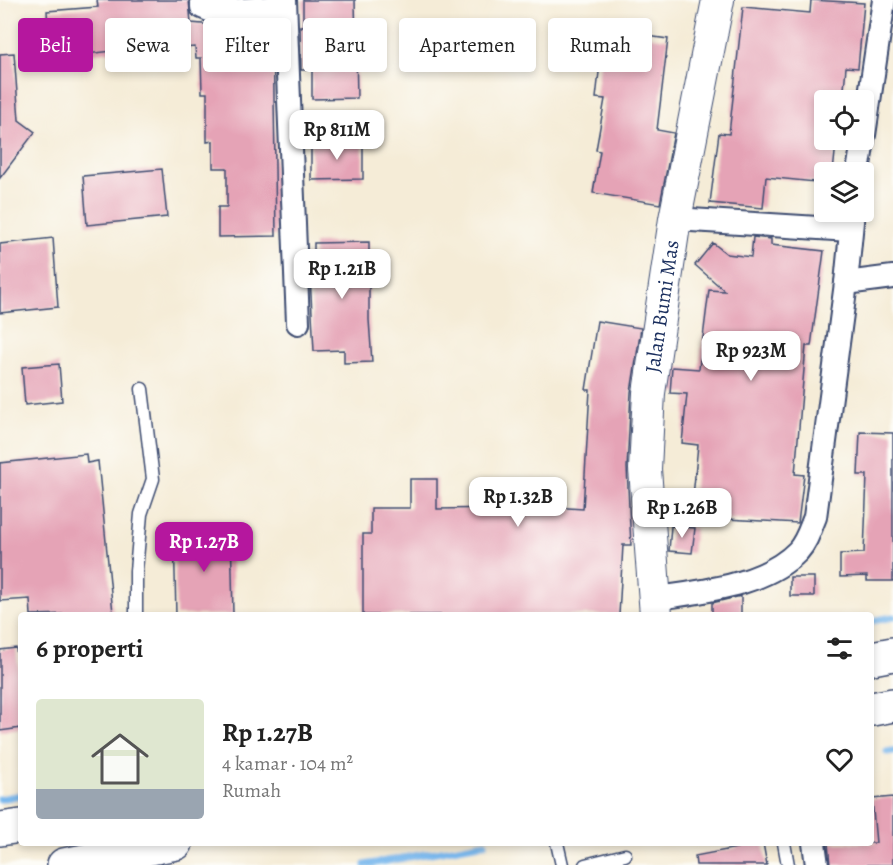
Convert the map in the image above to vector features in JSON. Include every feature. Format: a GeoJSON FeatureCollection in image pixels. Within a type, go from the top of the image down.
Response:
{"type":"FeatureCollection","features":[{"type":"Feature","properties":{"kind":"highway"},"geometry":{"type":"LineString","coordinates":[[874,658],[893,654]]}},
{"type":"Feature","properties":{"kind":"highway"},"geometry":{"type":"LineString","coordinates":[[874,709],[893,705]]}},
{"type":"Feature","properties":{"kind":"highway"},"geometry":{"type":"LineString","coordinates":[[0,829],[18,826]]}},
{"type":"Feature","properties":{"kind":"highway"},"geometry":{"type":"LineString","coordinates":[[64,865],[161,846]]}},
{"type":"Feature","properties":{"kind":"street"},"geometry":{"type":"LineString","coordinates":[[202,0],[202,7],[214,12],[284,3],[298,323]]}},
{"type":"Feature","properties":{"kind":"street","name":"Jalan Bumi Mas"},"geometry":{"type":"LineString","coordinates":[[655,607],[645,469],[649,393],[675,219],[718,0]]}},
{"type":"Feature","properties":{"kind":"street"},"geometry":{"type":"LineString","coordinates":[[874,103],[883,75],[884,0]]}},
{"type":"Feature","properties":{"kind":"street"},"geometry":{"type":"LineString","coordinates":[[675,219],[814,221]]}},
{"type":"Feature","properties":{"kind":"street"},"geometry":{"type":"LineString","coordinates":[[655,607],[736,585],[782,563],[798,551],[807,538],[815,517],[846,283],[851,222]]}},
{"type":"Feature","properties":{"kind":"street"},"geometry":{"type":"LineString","coordinates":[[846,283],[893,277]]}},
{"type":"Feature","properties":{"kind":"street"},"geometry":{"type":"LineString","coordinates":[[814,846],[817,865]]}},
{"type":"Feature","properties":{"kind":"lane"},"geometry":{"type":"LineString","coordinates":[[136,612],[136,571],[141,514],[153,479],[142,389]]}},
{"type":"Feature","properties":{"kind":"lane"},"geometry":{"type":"LineString","coordinates":[[558,846],[562,865]]}},
{"type":"Feature","properties":{"kind":"lane"},"geometry":{"type":"LineString","coordinates":[[785,846],[788,865]]}},
{"type":"Feature","properties":{"kind":"lane"},"geometry":{"type":"LineString","coordinates":[[585,865],[625,855]]}},
{"type":"Feature","properties":{"kind":"building"},"geometry":{"type":"Polygon","coordinates":[[[97,0],[189,0],[191,18],[105,18],[105,52],[93,53],[93,18],[47,18],[47,11],[98,7],[97,0]]]}},
{"type":"Feature","properties":{"kind":"building"},"geometry":{"type":"Polygon","coordinates":[[[303,0],[355,0],[355,18],[303,18],[303,0]]]}},
{"type":"Feature","properties":{"kind":"building"},"geometry":{"type":"Polygon","coordinates":[[[811,0],[864,3],[858,68],[846,67],[844,90],[814,90],[814,150],[835,150],[834,162],[814,162],[814,182],[766,177],[763,208],[710,203],[719,133],[729,134],[743,7],[810,13],[811,0]]]}},
{"type":"Feature","properties":{"kind":"building"},"geometry":{"type":"Polygon","coordinates":[[[191,23],[203,24],[203,72],[274,72],[276,236],[218,237],[218,207],[227,207],[227,168],[213,168],[213,141],[207,142],[207,93],[202,93],[201,58],[196,58],[195,47],[191,47],[191,23]]]}},
{"type":"Feature","properties":{"kind":"building"},"geometry":{"type":"Polygon","coordinates":[[[300,26],[303,26],[303,70],[301,70],[300,26]]]}},
{"type":"Feature","properties":{"kind":"building"},"geometry":{"type":"Polygon","coordinates":[[[652,37],[668,39],[657,130],[674,133],[660,204],[593,193],[600,151],[596,150],[605,99],[596,98],[599,72],[652,72],[652,37]]]}},
{"type":"Feature","properties":{"kind":"building"},"geometry":{"type":"Polygon","coordinates":[[[14,53],[19,120],[35,132],[0,178],[0,54],[14,53]]]}},
{"type":"Feature","properties":{"kind":"building"},"geometry":{"type":"Polygon","coordinates":[[[312,72],[356,72],[357,98],[312,99],[312,72]]]}},
{"type":"Feature","properties":{"kind":"building"},"geometry":{"type":"Polygon","coordinates":[[[363,143],[363,179],[311,180],[311,144],[363,143]]]}},
{"type":"Feature","properties":{"kind":"building"},"geometry":{"type":"Polygon","coordinates":[[[162,169],[167,217],[87,225],[83,176],[162,169]]]}},
{"type":"Feature","properties":{"kind":"building"},"geometry":{"type":"Polygon","coordinates":[[[753,237],[771,239],[771,245],[824,251],[811,346],[806,346],[795,474],[804,475],[798,523],[691,517],[698,445],[682,443],[687,394],[670,393],[672,367],[699,369],[709,290],[725,291],[695,265],[713,243],[727,254],[751,257],[753,237]]]}},
{"type":"Feature","properties":{"kind":"building"},"geometry":{"type":"Polygon","coordinates":[[[53,238],[58,307],[0,313],[0,244],[53,238]]]}},
{"type":"Feature","properties":{"kind":"building"},"geometry":{"type":"Polygon","coordinates":[[[369,242],[369,320],[372,362],[344,363],[344,350],[314,351],[310,276],[314,276],[314,243],[369,242]]]}},
{"type":"Feature","properties":{"kind":"building"},"geometry":{"type":"Polygon","coordinates":[[[597,321],[641,328],[631,392],[627,468],[631,545],[623,545],[619,612],[363,612],[363,534],[371,534],[371,508],[410,508],[410,479],[437,479],[437,509],[500,508],[500,502],[537,502],[537,506],[583,509],[590,390],[586,390],[597,321]]]}},
{"type":"Feature","properties":{"kind":"building"},"geometry":{"type":"Polygon","coordinates":[[[59,364],[62,401],[25,405],[22,367],[59,364]]]}},
{"type":"Feature","properties":{"kind":"building"},"geometry":{"type":"Polygon","coordinates":[[[860,432],[893,433],[893,581],[867,581],[867,576],[840,577],[840,554],[864,553],[867,475],[858,475],[860,432]]]}},
{"type":"Feature","properties":{"kind":"building"},"geometry":{"type":"Polygon","coordinates":[[[86,454],[87,463],[98,461],[113,612],[31,612],[30,599],[0,601],[0,463],[86,454]]]}},
{"type":"Feature","properties":{"kind":"building"},"geometry":{"type":"Polygon","coordinates":[[[671,526],[695,528],[692,553],[669,551],[671,526]]]}},
{"type":"Feature","properties":{"kind":"building"},"geometry":{"type":"Polygon","coordinates":[[[231,530],[233,612],[176,612],[174,532],[231,530]]]}},
{"type":"Feature","properties":{"kind":"building"},"geometry":{"type":"Polygon","coordinates":[[[790,577],[814,577],[814,596],[790,596],[790,577]]]}},
{"type":"Feature","properties":{"kind":"building"},"geometry":{"type":"Polygon","coordinates":[[[741,596],[741,612],[712,612],[712,603],[741,596]]]}},
{"type":"Feature","properties":{"kind":"building"},"geometry":{"type":"Polygon","coordinates":[[[16,648],[18,728],[0,731],[0,650],[16,648]]]}},
{"type":"Feature","properties":{"kind":"building"},"geometry":{"type":"Polygon","coordinates":[[[893,797],[893,865],[830,865],[828,846],[874,846],[876,843],[874,799],[893,797]]]}},
{"type":"Feature","properties":{"kind":"building"},"geometry":{"type":"Polygon","coordinates":[[[737,846],[764,846],[767,865],[696,865],[695,856],[737,848],[737,846]]]}},
{"type":"Feature","properties":{"kind":"waterway"},"geometry":{"type":"LineString","coordinates":[[874,621],[893,617]]}},
{"type":"Feature","properties":{"kind":"waterway"},"geometry":{"type":"LineString","coordinates":[[887,752],[893,751]]}},
{"type":"Feature","properties":{"kind":"waterway"},"geometry":{"type":"LineString","coordinates":[[0,799],[18,796]]}},
{"type":"Feature","properties":{"kind":"waterway"},"geometry":{"type":"LineString","coordinates":[[365,865],[469,846]]}}]}
